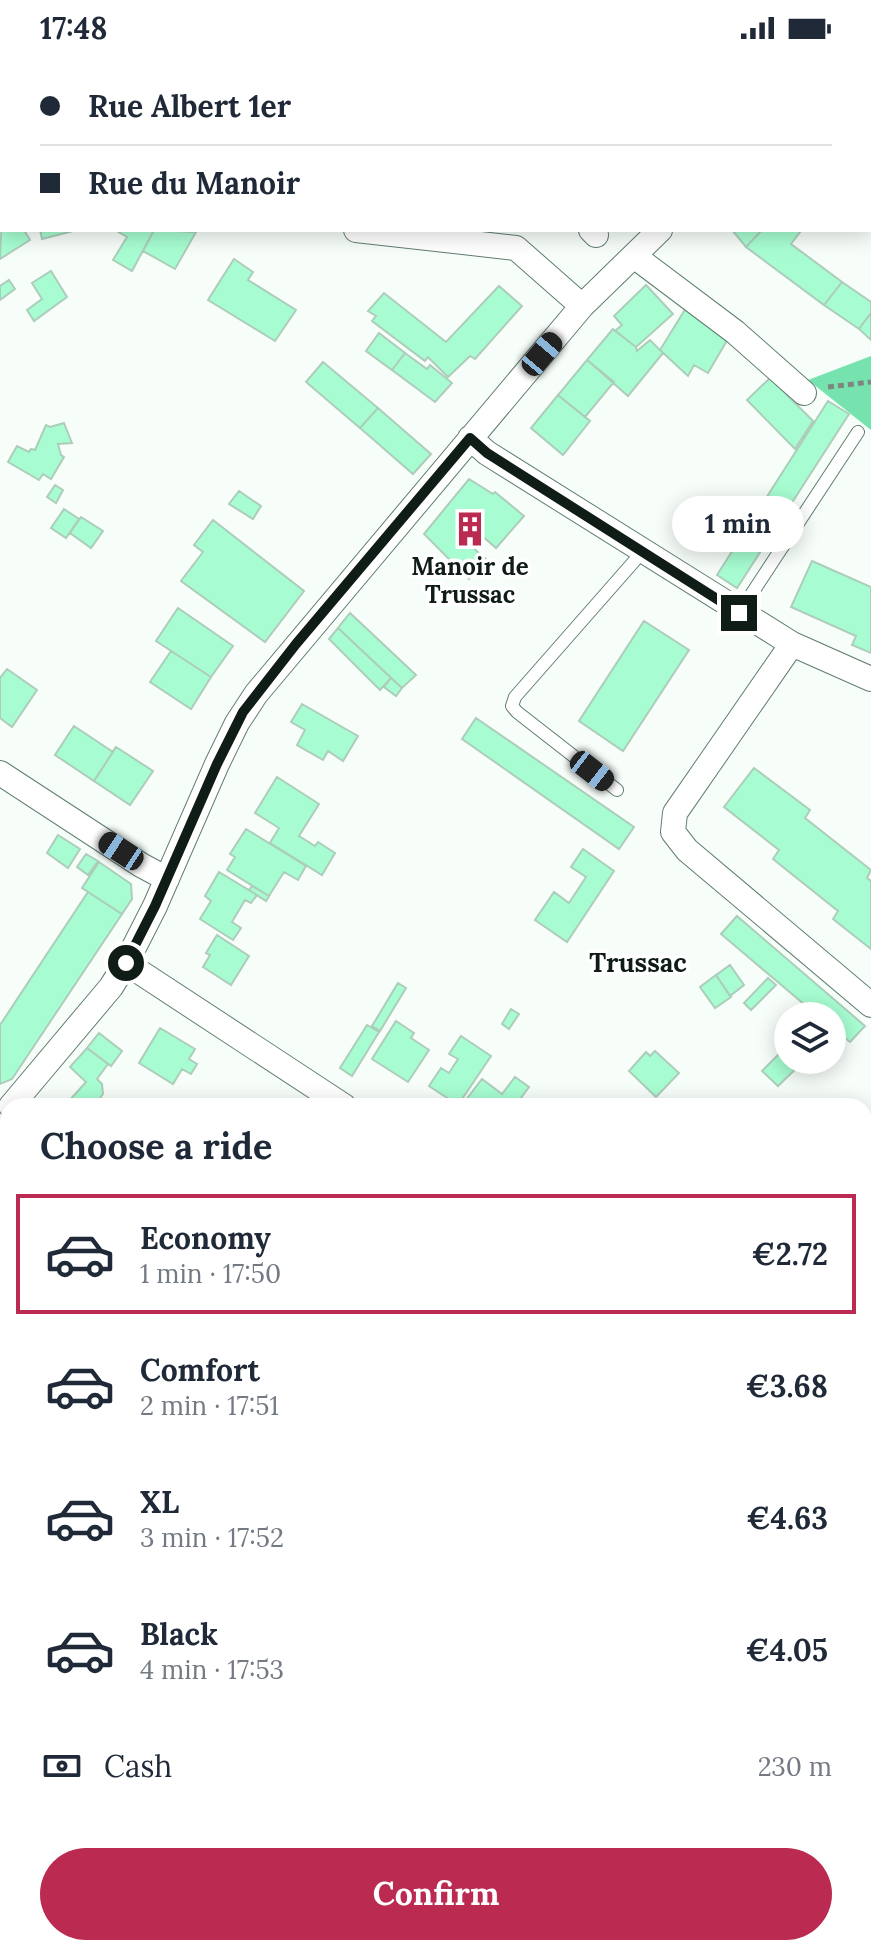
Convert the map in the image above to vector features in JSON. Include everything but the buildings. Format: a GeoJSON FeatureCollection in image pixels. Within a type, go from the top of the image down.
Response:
{"type":"FeatureCollection","features":[{"type":"Feature","properties":{"kind":"street"},"geometry":{"type":"LineString","coordinates":[[390,232],[459,236],[516,248],[582,306]]}},
{"type":"Feature","properties":{"kind":"street"},"geometry":{"type":"LineString","coordinates":[[17,1098],[111,987],[126,963],[155,906],[217,764],[249,703],[582,306],[658,232]]}},
{"type":"Feature","properties":{"kind":"street"},"geometry":{"type":"LineString","coordinates":[[634,256],[735,332],[804,393]]}},
{"type":"Feature","properties":{"kind":"street"},"geometry":{"type":"LineString","coordinates":[[470,438],[487,453],[739,613],[792,644],[871,679]]}},
{"type":"Feature","properties":{"kind":"street"},"geometry":{"type":"LineString","coordinates":[[792,644],[675,813],[673,832],[687,850],[871,1005]]}},
{"type":"Feature","properties":{"kind":"street"},"geometry":{"type":"LineString","coordinates":[[0,773],[167,879]]}},
{"type":"Feature","properties":{"kind":"street"},"geometry":{"type":"LineString","coordinates":[[126,963],[332,1098]]}},
{"type":"Feature","properties":{"kind":"lane"},"geometry":{"type":"LineString","coordinates":[[739,613],[858,432]]}},
{"type":"Feature","properties":{"kind":"lane"},"geometry":{"type":"LineString","coordinates":[[617,790],[512,706],[515,697],[644,550]]}},
{"type":"Feature","properties":{"kind":"path"},"geometry":{"type":"LineString","coordinates":[[804,393],[828,387],[869,384]]}},
{"type":"Feature","properties":{"kind":"green space"},"geometry":{"type":"Polygon","coordinates":[[[871,356],[871,430],[808,380],[871,356]]]}},
{"type":"Feature","properties":{"kind":"place","name":"Manoir de Trussac"},"geometry":{"type":"Point","coordinates":[470,529]}},
{"type":"Feature","properties":{"kind":"district","name":"Trussac"},"geometry":{"type":"Point","coordinates":[638,962]}},
{"type":"Feature","properties":{"kind":"route"},"geometry":{"type":"LineString","coordinates":[[126,963],[243,712],[296,644],[470,438],[487,453],[739,613]]}}]}
